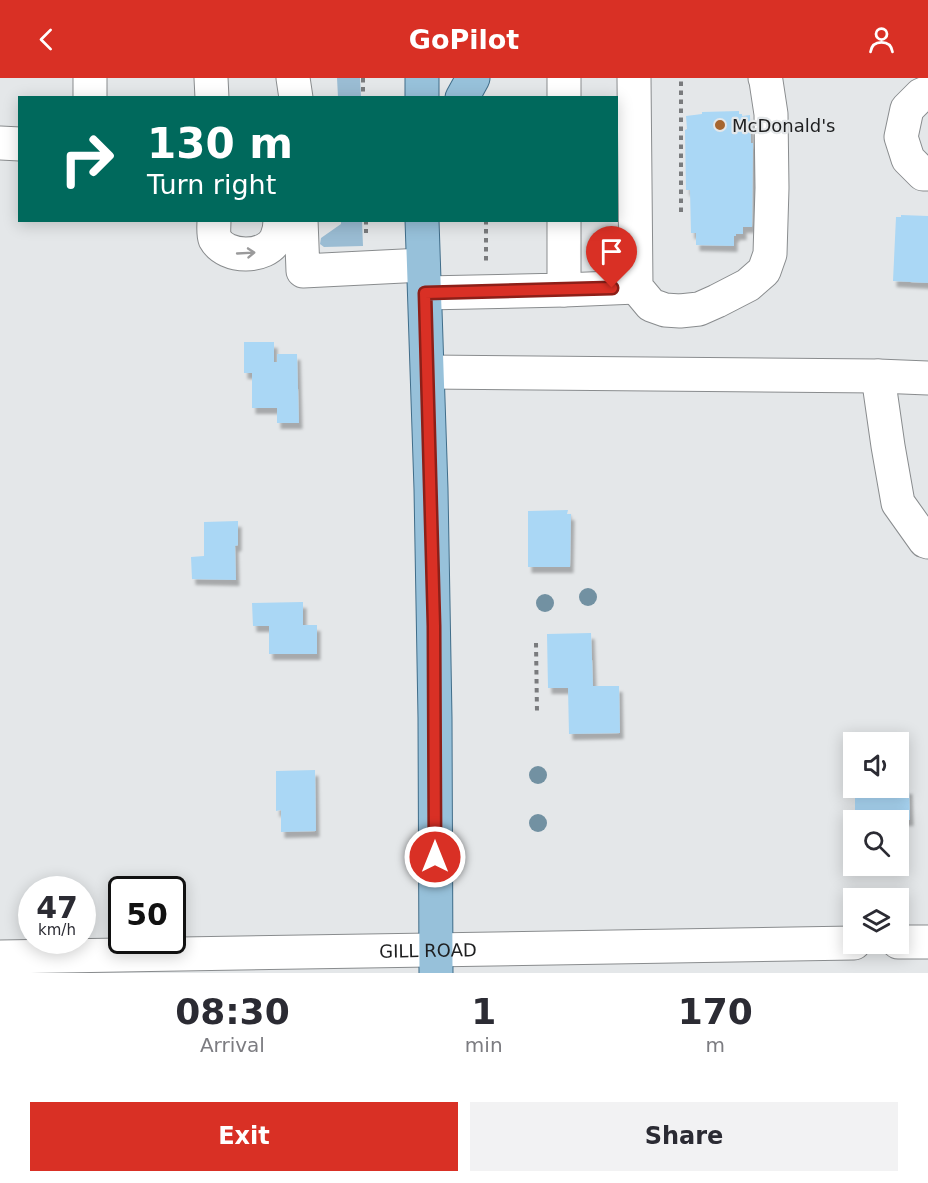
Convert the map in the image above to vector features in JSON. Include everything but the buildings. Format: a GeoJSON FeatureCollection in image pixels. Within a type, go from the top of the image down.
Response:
{"type":"FeatureCollection","features":[{"type":"Feature","properties":{"kind":"main road"},"geometry":{"type":"LineString","coordinates":[[422,96],[423,78]]}},
{"type":"Feature","properties":{"kind":"main road"},"geometry":{"type":"LineString","coordinates":[[463,96],[472,78]]}},
{"type":"Feature","properties":{"kind":"main road"},"geometry":{"type":"LineString","coordinates":[[424,248],[435,706],[436,962]]}},
{"type":"Feature","properties":{"kind":"street"},"geometry":{"type":"LineString","coordinates":[[90,78],[90,96]]}},
{"type":"Feature","properties":{"kind":"street"},"geometry":{"type":"LineString","coordinates":[[211,78],[212,96]]}},
{"type":"Feature","properties":{"kind":"street"},"geometry":{"type":"LineString","coordinates":[[276,78],[277,96]]}},
{"type":"Feature","properties":{"kind":"street"},"geometry":{"type":"LineString","coordinates":[[293,78],[296,96]]}},
{"type":"Feature","properties":{"kind":"street"},"geometry":{"type":"LineString","coordinates":[[564,78],[564,96]]}},
{"type":"Feature","properties":{"kind":"street"},"geometry":{"type":"LineString","coordinates":[[634,78],[636,287],[651,305],[665,310],[680,311],[699,309],[717,301],[748,285],[764,271],[770,254],[772,188],[771,114],[765,78]]}},
{"type":"Feature","properties":{"kind":"street"},"geometry":{"type":"LineString","coordinates":[[928,92],[921,95],[907,109],[901,138],[908,159],[923,174],[928,174]]}},
{"type":"Feature","properties":{"kind":"street"},"geometry":{"type":"LineString","coordinates":[[0,143],[18,144]]}},
{"type":"Feature","properties":{"kind":"street"},"geometry":{"type":"LineString","coordinates":[[214,222],[214,237],[221,247],[235,254],[265,250],[276,241],[280,222]]}},
{"type":"Feature","properties":{"kind":"street"},"geometry":{"type":"LineString","coordinates":[[301,222],[303,271],[424,248],[564,290],[636,287]]}},
{"type":"Feature","properties":{"kind":"street"},"geometry":{"type":"LineString","coordinates":[[564,222],[564,290]]}},
{"type":"Feature","properties":{"kind":"street"},"geometry":{"type":"LineString","coordinates":[[428,372],[928,378]]}},
{"type":"Feature","properties":{"kind":"street"},"geometry":{"type":"LineString","coordinates":[[878,376],[888,446],[913,505],[925,541],[928,542]]}},
{"type":"Feature","properties":{"kind":"street"},"geometry":{"type":"LineString","coordinates":[[909,942],[928,942]]}},
{"type":"Feature","properties":{"kind":"street","name":"GILL ROAD"},"geometry":{"type":"LineString","coordinates":[[0,957],[436,962],[843,944]]}},
{"type":"Feature","properties":{"kind":"path"},"geometry":{"type":"LineString","coordinates":[[363,78],[363,96]]}},
{"type":"Feature","properties":{"kind":"path"},"geometry":{"type":"LineString","coordinates":[[681,78],[681,212]]}},
{"type":"Feature","properties":{"kind":"path"},"geometry":{"type":"LineString","coordinates":[[366,222],[366,233]]}},
{"type":"Feature","properties":{"kind":"path"},"geometry":{"type":"LineString","coordinates":[[536,643],[537,712]]}},
{"type":"Feature","properties":{"kind":"shaded area"},"geometry":{"type":"Polygon","coordinates":[[[337,78],[360,78],[361,96],[338,96],[337,78]]]}},
{"type":"Feature","properties":{"kind":"shaded area"},"geometry":{"type":"Polygon","coordinates":[[[341,222],[362,222],[363,246],[324,247],[320,244],[321,238],[341,222]]]}},
{"type":"Feature","properties":{"kind":"place","name":"McDonald's"},"geometry":{"type":"Point","coordinates":[720,125]}},
{"type":"Feature","properties":{"kind":"route"},"geometry":{"type":"LineString","coordinates":[[435,857],[434,626],[425,293],[612,288]]}}]}
